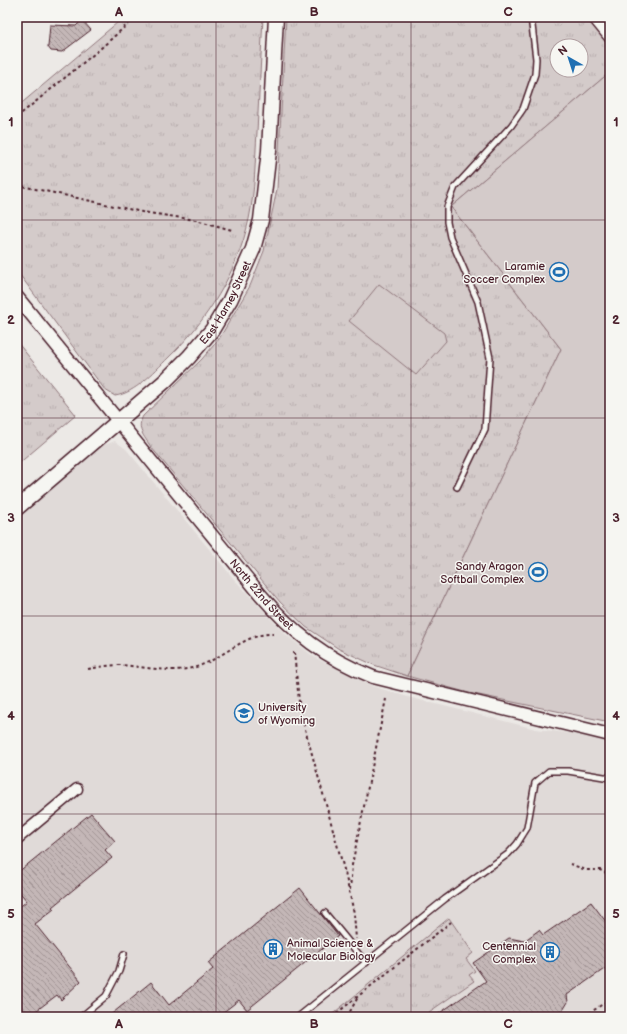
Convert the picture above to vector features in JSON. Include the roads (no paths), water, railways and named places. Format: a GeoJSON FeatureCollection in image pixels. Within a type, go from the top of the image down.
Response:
{"type":"FeatureCollection","features":[{"type":"Feature","properties":{"kind":"main road","name":"East Harney Street"},"geometry":{"type":"LineString","coordinates":[[17,508],[164,382],[189,357],[212,330],[230,300],[253,249],[261,220],[266,184],[276,17]]}},
{"type":"Feature","properties":{"kind":"street"},"geometry":{"type":"LineString","coordinates":[[592,17],[610,38]]}},
{"type":"Feature","properties":{"kind":"street","name":"North 22nd Street"},"geometry":{"type":"LineString","coordinates":[[17,298],[118,423],[279,616],[300,636],[326,655],[350,668],[380,679],[610,735]]}},
{"type":"Feature","properties":{"kind":"street"},"geometry":{"type":"LineString","coordinates":[[17,839],[77,789]]}},
{"type":"Feature","properties":{"kind":"lane"},"geometry":{"type":"LineString","coordinates":[[457,487],[485,429],[490,358],[478,302],[450,237],[447,222],[447,207],[455,187],[511,126],[523,109],[535,74],[536,60],[531,17]]}},
{"type":"Feature","properties":{"kind":"lane"},"geometry":{"type":"LineString","coordinates":[[298,1017],[446,899],[493,866],[517,844],[527,828],[535,783],[548,771],[568,770],[610,778]]}},
{"type":"Feature","properties":{"kind":"lane"},"geometry":{"type":"LineString","coordinates":[[325,912],[366,963]]}},
{"type":"Feature","properties":{"kind":"lane"},"geometry":{"type":"LineString","coordinates":[[81,1017],[106,996],[119,971],[124,954]]}},
{"type":"Feature","properties":{"kind":"place","name":"Laramie Soccer Complex"},"geometry":{"type":"Point","coordinates":[559,272]}},
{"type":"Feature","properties":{"kind":"place","name":"Sandy Aragon Softball Complex"},"geometry":{"type":"Point","coordinates":[538,572]}},
{"type":"Feature","properties":{"kind":"place","name":"University of Wyoming"},"geometry":{"type":"Point","coordinates":[244,713]}},
{"type":"Feature","properties":{"kind":"place","name":"Animal Science & Molecular Biology"},"geometry":{"type":"Point","coordinates":[273,949]}},
{"type":"Feature","properties":{"kind":"place","name":"Centennial Complex"},"geometry":{"type":"Point","coordinates":[550,952]}}]}
